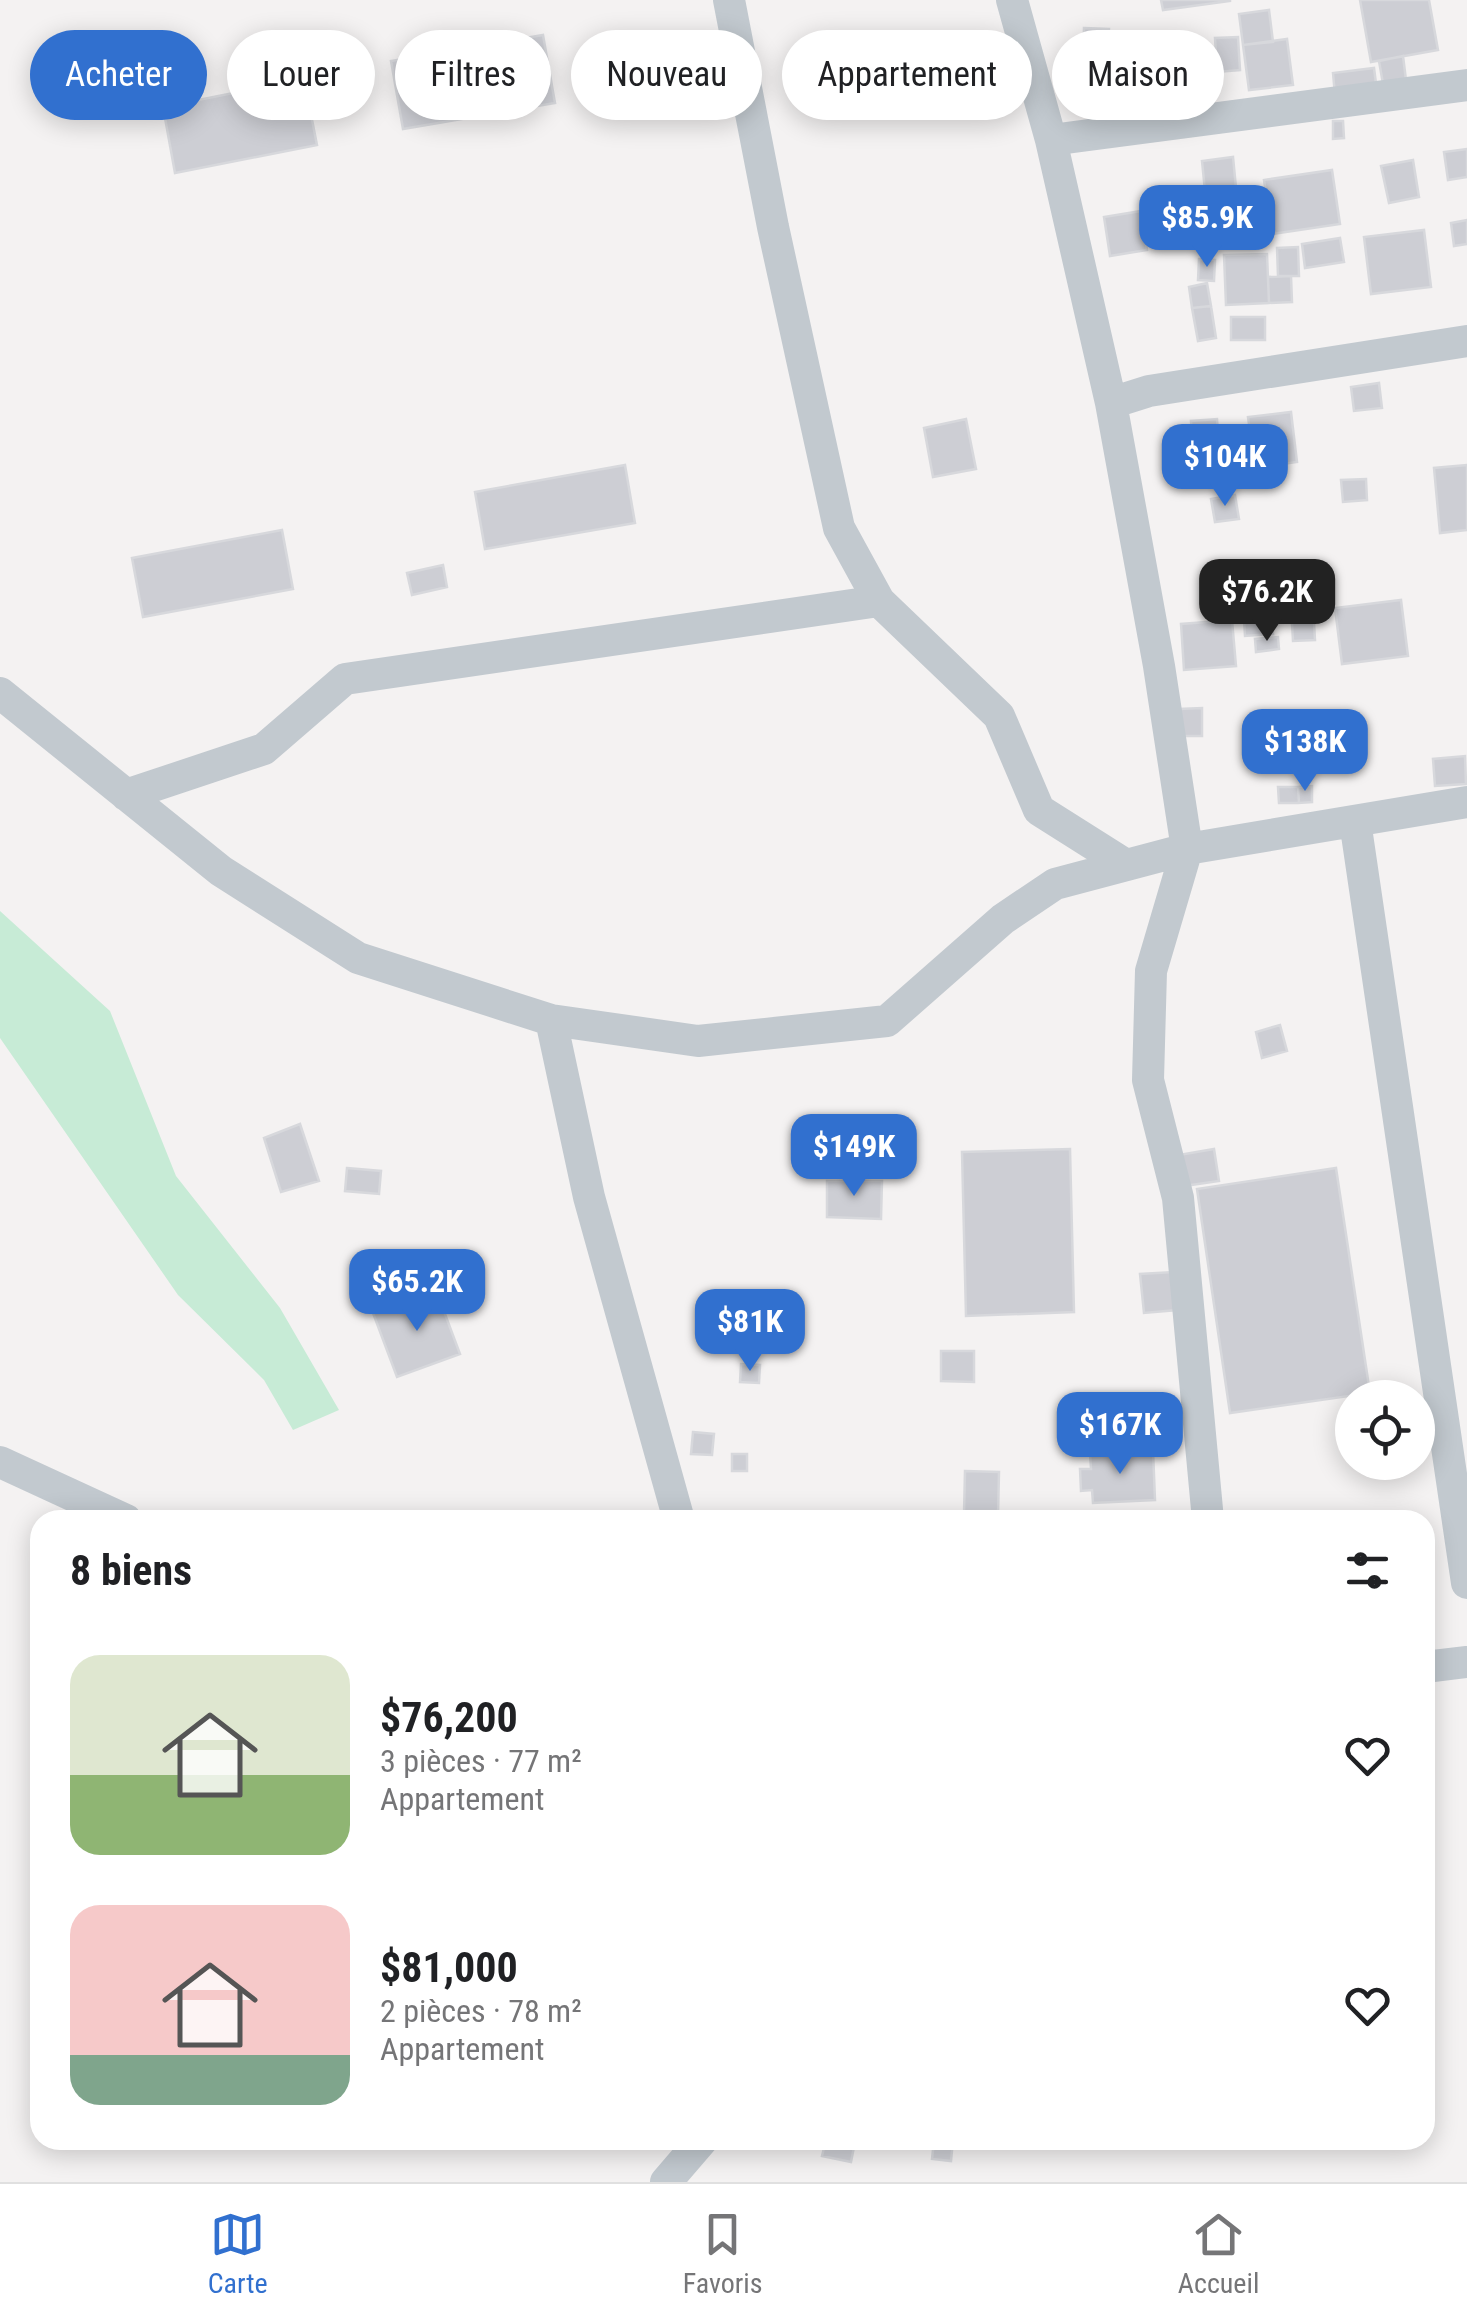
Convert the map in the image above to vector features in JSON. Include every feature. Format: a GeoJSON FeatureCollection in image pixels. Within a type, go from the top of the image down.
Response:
{"type":"FeatureCollection","features":[{"type":"Feature","properties":{"kind":"street"},"geometry":{"type":"LineString","coordinates":[[729,0],[773,227],[839,528],[879,600],[999,716],[1038,810],[1126,865]]}},
{"type":"Feature","properties":{"kind":"street"},"geometry":{"type":"LineString","coordinates":[[1012,0],[1051,140],[1111,404],[1159,666],[1186,849],[1151,971],[1148,1080],[1178,1198],[1207,1510]]}},
{"type":"Feature","properties":{"kind":"street"},"geometry":{"type":"LineString","coordinates":[[1051,140],[1467,85]]}},
{"type":"Feature","properties":{"kind":"street"},"geometry":{"type":"LineString","coordinates":[[1111,404],[1149,391],[1467,341]]}},
{"type":"Feature","properties":{"kind":"street"},"geometry":{"type":"LineString","coordinates":[[126,795],[264,749],[345,679],[879,600]]}},
{"type":"Feature","properties":{"kind":"street"},"geometry":{"type":"LineString","coordinates":[[0,693],[221,871],[358,958],[551,1020],[698,1041],[887,1021],[1003,920],[1055,884],[1186,849],[1467,802]]}},
{"type":"Feature","properties":{"kind":"street"},"geometry":{"type":"LineString","coordinates":[[1355,820],[1467,1583]]}},
{"type":"Feature","properties":{"kind":"street"},"geometry":{"type":"LineString","coordinates":[[551,1020],[590,1196],[675,1510]]}},
{"type":"Feature","properties":{"kind":"street"},"geometry":{"type":"LineString","coordinates":[[0,1462],[104,1510]]}},
{"type":"Feature","properties":{"kind":"street"},"geometry":{"type":"LineString","coordinates":[[1435,1667],[1467,1662]]}},
{"type":"Feature","properties":{"kind":"street"},"geometry":{"type":"LineString","coordinates":[[666,2182],[693,2150]]}},
{"type":"Feature","properties":{"kind":"green space"},"geometry":{"type":"Polygon","coordinates":[[[0,911],[110,1011],[176,1176],[280,1308],[339,1410],[293,1430],[264,1380],[178,1295],[0,1038],[0,911]]]}},
{"type":"Feature","properties":{"kind":"building"},"geometry":{"type":"Polygon","coordinates":[[[1161,0],[1230,0],[1230,1],[1163,10],[1161,0]]]}},
{"type":"Feature","properties":{"kind":"building"},"geometry":{"type":"Polygon","coordinates":[[[1360,0],[1429,0],[1438,50],[1371,62],[1360,0]]]}},
{"type":"Feature","properties":{"kind":"building"},"geometry":{"type":"Polygon","coordinates":[[[1269,10],[1273,42],[1243,45],[1239,14],[1269,10]]]}},
{"type":"Feature","properties":{"kind":"building"},"geometry":{"type":"Polygon","coordinates":[[[1238,37],[1240,70],[1224,71],[1224,38],[1238,37]]]}},
{"type":"Feature","properties":{"kind":"building"},"geometry":{"type":"Polygon","coordinates":[[[1287,39],[1293,85],[1249,90],[1243,45],[1287,39]]]}},
{"type":"Feature","properties":{"kind":"building"},"geometry":{"type":"Polygon","coordinates":[[[1403,56],[1406,80],[1383,84],[1379,61],[1403,56]]]}},
{"type":"Feature","properties":{"kind":"building"},"geometry":{"type":"Polygon","coordinates":[[[1374,68],[1377,91],[1335,95],[1333,73],[1374,68]]]}},
{"type":"Feature","properties":{"kind":"building"},"geometry":{"type":"Polygon","coordinates":[[[227,94],[227,120],[312,120],[317,145],[175,173],[165,120],[207,120],[207,98],[227,94]]]}},
{"type":"Feature","properties":{"kind":"building"},"geometry":{"type":"Polygon","coordinates":[[[401,120],[456,120],[403,129],[401,120]]]}},
{"type":"Feature","properties":{"kind":"building"},"geometry":{"type":"Polygon","coordinates":[[[1333,121],[1343,121],[1344,138],[1333,139],[1333,121]]]}},
{"type":"Feature","properties":{"kind":"building"},"geometry":{"type":"Polygon","coordinates":[[[1467,149],[1467,177],[1448,180],[1444,152],[1467,149]]]}},
{"type":"Feature","properties":{"kind":"building"},"geometry":{"type":"Polygon","coordinates":[[[1233,157],[1237,198],[1206,201],[1202,161],[1233,157]]]}},
{"type":"Feature","properties":{"kind":"building"},"geometry":{"type":"Polygon","coordinates":[[[1413,160],[1419,197],[1389,203],[1381,166],[1413,160]]]}},
{"type":"Feature","properties":{"kind":"building"},"geometry":{"type":"Polygon","coordinates":[[[1332,170],[1340,224],[1272,234],[1264,180],[1332,170]]]}},
{"type":"Feature","properties":{"kind":"building"},"geometry":{"type":"Polygon","coordinates":[[[1141,211],[1147,250],[1110,256],[1104,217],[1141,211]]]}},
{"type":"Feature","properties":{"kind":"building"},"geometry":{"type":"Polygon","coordinates":[[[1467,220],[1467,244],[1454,246],[1451,223],[1467,220]]]}},
{"type":"Feature","properties":{"kind":"building"},"geometry":{"type":"Polygon","coordinates":[[[1424,230],[1431,287],[1371,294],[1364,237],[1424,230]]]}},
{"type":"Feature","properties":{"kind":"building"},"geometry":{"type":"Polygon","coordinates":[[[1340,238],[1344,262],[1305,268],[1302,244],[1340,238]]]}},
{"type":"Feature","properties":{"kind":"building"},"geometry":{"type":"Polygon","coordinates":[[[1298,247],[1299,276],[1278,276],[1277,248],[1298,247]]]}},
{"type":"Feature","properties":{"kind":"building"},"geometry":{"type":"Polygon","coordinates":[[[1267,254],[1269,303],[1226,305],[1224,255],[1267,254]]]}},
{"type":"Feature","properties":{"kind":"building"},"geometry":{"type":"Polygon","coordinates":[[[1199,259],[1215,260],[1214,281],[1198,280],[1199,259]]]}},
{"type":"Feature","properties":{"kind":"building"},"geometry":{"type":"Polygon","coordinates":[[[1291,276],[1292,302],[1269,303],[1268,277],[1291,276]]]}},
{"type":"Feature","properties":{"kind":"building"},"geometry":{"type":"Polygon","coordinates":[[[1207,283],[1211,306],[1192,308],[1189,287],[1207,283]]]}},
{"type":"Feature","properties":{"kind":"building"},"geometry":{"type":"Polygon","coordinates":[[[1211,306],[1216,338],[1198,341],[1192,308],[1211,306]]]}},
{"type":"Feature","properties":{"kind":"building"},"geometry":{"type":"Polygon","coordinates":[[[1231,317],[1265,317],[1265,340],[1231,340],[1231,317]]]}},
{"type":"Feature","properties":{"kind":"building"},"geometry":{"type":"Polygon","coordinates":[[[1379,383],[1382,408],[1354,411],[1351,387],[1379,383]]]}},
{"type":"Feature","properties":{"kind":"building"},"geometry":{"type":"Polygon","coordinates":[[[1291,412],[1297,462],[1255,468],[1248,417],[1291,412]]]}},
{"type":"Feature","properties":{"kind":"building"},"geometry":{"type":"Polygon","coordinates":[[[966,419],[976,469],[933,477],[924,428],[966,419]]]}},
{"type":"Feature","properties":{"kind":"building"},"geometry":{"type":"Polygon","coordinates":[[[1217,419],[1219,447],[1193,449],[1191,421],[1217,419]]]}},
{"type":"Feature","properties":{"kind":"building"},"geometry":{"type":"Polygon","coordinates":[[[625,465],[635,523],[485,549],[475,492],[625,465]]]}},
{"type":"Feature","properties":{"kind":"building"},"geometry":{"type":"Polygon","coordinates":[[[1467,465],[1467,530],[1440,533],[1434,468],[1467,465]]]}},
{"type":"Feature","properties":{"kind":"building"},"geometry":{"type":"Polygon","coordinates":[[[1366,479],[1367,500],[1343,502],[1341,480],[1366,479]]]}},
{"type":"Feature","properties":{"kind":"building"},"geometry":{"type":"Polygon","coordinates":[[[1235,495],[1239,519],[1215,522],[1211,499],[1235,495]]]}},
{"type":"Feature","properties":{"kind":"building"},"geometry":{"type":"Polygon","coordinates":[[[282,530],[293,589],[143,617],[132,558],[282,530]]]}},
{"type":"Feature","properties":{"kind":"building"},"geometry":{"type":"Polygon","coordinates":[[[443,565],[447,587],[412,595],[407,573],[443,565]]]}},
{"type":"Feature","properties":{"kind":"building"},"geometry":{"type":"Polygon","coordinates":[[[1401,600],[1408,656],[1342,664],[1335,608],[1401,600]]]}},
{"type":"Feature","properties":{"kind":"building"},"geometry":{"type":"Polygon","coordinates":[[[1313,605],[1315,640],[1293,641],[1291,606],[1313,605]]]}},
{"type":"Feature","properties":{"kind":"building"},"geometry":{"type":"Polygon","coordinates":[[[1272,617],[1273,634],[1245,636],[1244,619],[1272,617]]]}},
{"type":"Feature","properties":{"kind":"building"},"geometry":{"type":"Polygon","coordinates":[[[1232,620],[1236,666],[1184,670],[1181,624],[1232,620]]]}},
{"type":"Feature","properties":{"kind":"building"},"geometry":{"type":"Polygon","coordinates":[[[1278,637],[1279,649],[1256,652],[1255,639],[1278,637]]]}},
{"type":"Feature","properties":{"kind":"building"},"geometry":{"type":"Polygon","coordinates":[[[1202,708],[1202,736],[1179,736],[1179,709],[1202,708]]]}},
{"type":"Feature","properties":{"kind":"building"},"geometry":{"type":"Polygon","coordinates":[[[1465,756],[1466,784],[1435,786],[1433,759],[1465,756]]]}},
{"type":"Feature","properties":{"kind":"building"},"geometry":{"type":"Polygon","coordinates":[[[1312,786],[1312,802],[1299,803],[1298,787],[1312,786]]]}},
{"type":"Feature","properties":{"kind":"building"},"geometry":{"type":"Polygon","coordinates":[[[1278,787],[1298,787],[1299,803],[1279,803],[1278,787]]]}},
{"type":"Feature","properties":{"kind":"building"},"geometry":{"type":"Polygon","coordinates":[[[1280,1025],[1287,1051],[1262,1058],[1256,1032],[1280,1025]]]}},
{"type":"Feature","properties":{"kind":"building"},"geometry":{"type":"Polygon","coordinates":[[[300,1124],[319,1181],[281,1192],[264,1138],[300,1124]]]}},
{"type":"Feature","properties":{"kind":"building"},"geometry":{"type":"Polygon","coordinates":[[[1070,1149],[1074,1312],[966,1316],[962,1152],[1070,1149]]]}},
{"type":"Feature","properties":{"kind":"building"},"geometry":{"type":"Polygon","coordinates":[[[1214,1149],[1219,1181],[1184,1186],[1179,1155],[1214,1149]]]}},
{"type":"Feature","properties":{"kind":"building"},"geometry":{"type":"Polygon","coordinates":[[[347,1168],[381,1171],[379,1194],[345,1191],[347,1168]]]}},
{"type":"Feature","properties":{"kind":"building"},"geometry":{"type":"Polygon","coordinates":[[[1336,1168],[1368,1380],[1335,1380],[1335,1398],[1230,1413],[1197,1189],[1336,1168]]]}},
{"type":"Feature","properties":{"kind":"building"},"geometry":{"type":"Polygon","coordinates":[[[827,1181],[882,1181],[881,1219],[827,1217],[827,1181]]]}},
{"type":"Feature","properties":{"kind":"building"},"geometry":{"type":"Polygon","coordinates":[[[1174,1272],[1177,1310],[1144,1313],[1140,1274],[1174,1272]]]}},
{"type":"Feature","properties":{"kind":"building"},"geometry":{"type":"Polygon","coordinates":[[[436,1290],[460,1354],[397,1377],[373,1313],[436,1290]]]}},
{"type":"Feature","properties":{"kind":"building"},"geometry":{"type":"Polygon","coordinates":[[[941,1351],[974,1351],[974,1382],[941,1381],[941,1351]]]}},
{"type":"Feature","properties":{"kind":"building"},"geometry":{"type":"Polygon","coordinates":[[[741,1364],[760,1365],[759,1383],[740,1382],[741,1364]]]}},
{"type":"Feature","properties":{"kind":"building"},"geometry":{"type":"Polygon","coordinates":[[[693,1432],[714,1434],[712,1455],[691,1454],[693,1432]]]}},
{"type":"Feature","properties":{"kind":"building"},"geometry":{"type":"Polygon","coordinates":[[[1153,1450],[1155,1500],[1093,1503],[1092,1490],[1081,1491],[1080,1469],[1091,1469],[1090,1453],[1153,1450]]]}},
{"type":"Feature","properties":{"kind":"building"},"geometry":{"type":"Polygon","coordinates":[[[732,1454],[747,1454],[747,1471],[732,1471],[732,1454]]]}},
{"type":"Feature","properties":{"kind":"building"},"geometry":{"type":"Polygon","coordinates":[[[965,1471],[999,1472],[998,1510],[964,1510],[965,1471]]]}},
{"type":"Feature","properties":{"kind":"building"},"geometry":{"type":"Polygon","coordinates":[[[824,2150],[853,2150],[851,2162],[822,2156],[824,2150]]]}},
{"type":"Feature","properties":{"kind":"building"},"geometry":{"type":"Polygon","coordinates":[[[933,2150],[952,2150],[951,2161],[932,2159],[933,2150]]]}}]}
